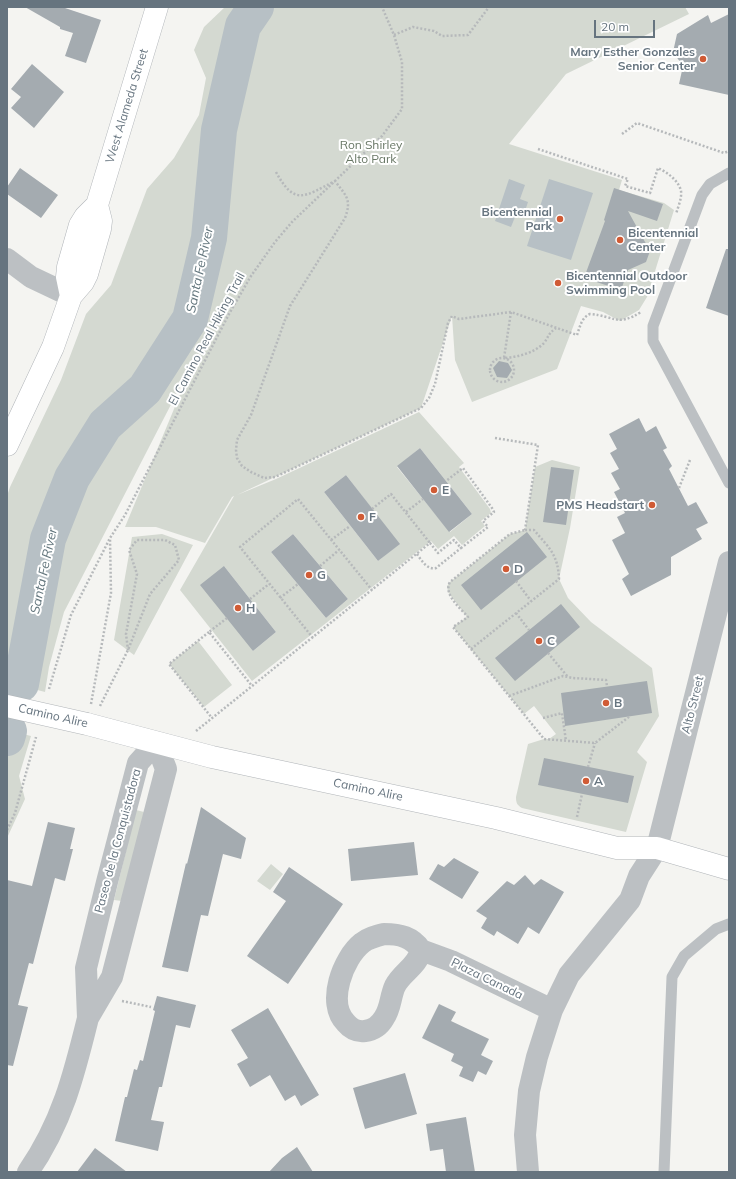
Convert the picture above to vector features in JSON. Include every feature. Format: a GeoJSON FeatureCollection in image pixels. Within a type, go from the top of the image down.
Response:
{"type":"FeatureCollection","features":[{"type":"Feature","properties":{"kind":"street","name":"West Alameda Street"},"geometry":{"type":"LineString","coordinates":[[7,445],[53,348],[71,296],[83,282],[87,274],[100,229],[101,221],[97,205],[157,7]]}},
{"type":"Feature","properties":{"kind":"street"},"geometry":{"type":"LineString","coordinates":[[7,259],[32,277],[71,296]]}},
{"type":"Feature","properties":{"kind":"street","name":"Alto Street"},"geometry":{"type":"LineString","coordinates":[[528,1172],[525,1135],[529,1091],[537,1057],[552,1010],[570,975],[630,900],[639,876],[657,848],[729,562]]}},
{"type":"Feature","properties":{"kind":"street","name":"Camino Alire"},"geometry":{"type":"LineString","coordinates":[[7,706],[92,713],[156,743],[212,757],[496,818],[617,848],[657,848],[729,869]]}},
{"type":"Feature","properties":{"kind":"street","name":"Paseo de la Conquistadora"},"geometry":{"type":"LineString","coordinates":[[28,1172],[39,1156],[65,1103],[88,1018],[112,977],[166,769],[156,743],[138,763],[107,882],[86,968],[88,1018]]}},
{"type":"Feature","properties":{"kind":"street","name":"Plaza Canada"},"geometry":{"type":"LineString","coordinates":[[421,950],[420,958],[399,979],[394,988],[389,1008],[378,1026],[369,1031],[359,1032],[351,1028],[344,1021],[339,1012],[337,1000],[341,975],[353,952],[362,943],[372,937],[384,934],[397,934],[409,938],[417,944],[421,950],[451,960],[552,1010]]}},
{"type":"Feature","properties":{"kind":"lane"},"geometry":{"type":"LineString","coordinates":[[729,173],[710,184],[702,195],[653,326],[653,341],[729,483]]}},
{"type":"Feature","properties":{"kind":"lane"},"geometry":{"type":"LineString","coordinates":[[664,1172],[672,977],[684,956],[716,929],[729,924]]}},
{"type":"Feature","properties":{"kind":"path","name":"El Camino Real Hiking Trail"},"geometry":{"type":"LineString","coordinates":[[49,689],[71,615],[110,538],[125,515],[229,314],[251,276],[275,242],[292,222],[382,136],[402,109],[402,62],[394,35],[382,7]]}},
{"type":"Feature","properties":{"kind":"path"},"geometry":{"type":"LineString","coordinates":[[394,35],[413,27],[434,31],[442,36],[468,36],[489,7]]}},
{"type":"Feature","properties":{"kind":"path"},"geometry":{"type":"LineString","coordinates":[[622,134],[637,123],[724,154],[729,151]]}},
{"type":"Feature","properties":{"kind":"path"},"geometry":{"type":"LineString","coordinates":[[538,149],[628,179],[625,186],[650,193],[658,168],[667,172],[678,185],[681,192],[680,203],[675,217]]}},
{"type":"Feature","properties":{"kind":"path"},"geometry":{"type":"LineString","coordinates":[[276,172],[283,185],[292,194],[304,197],[335,181],[347,197],[349,207],[345,218],[290,306],[251,415],[237,440],[237,458],[242,466],[250,472],[264,478],[275,476],[421,408],[430,398],[448,323],[452,316],[459,319],[511,312],[577,335],[582,320],[590,314],[623,321],[632,318],[642,311]]}},
{"type":"Feature","properties":{"kind":"path"},"geometry":{"type":"LineString","coordinates":[[504,358],[511,312]]}},
{"type":"Feature","properties":{"kind":"path"},"geometry":{"type":"LineString","coordinates":[[504,358],[512,362],[514,366],[514,374],[508,380],[500,382],[493,378],[490,372],[491,364],[497,359],[504,358],[522,356],[535,349],[544,342],[548,335],[556,328]]}},
{"type":"Feature","properties":{"kind":"path"},"geometry":{"type":"LineString","coordinates":[[495,438],[538,445],[525,530]]}},
{"type":"Feature","properties":{"kind":"path"},"geometry":{"type":"LineString","coordinates":[[513,445],[514,441]]}},
{"type":"Feature","properties":{"kind":"path"},"geometry":{"type":"LineString","coordinates":[[679,488],[690,460]]}},
{"type":"Feature","properties":{"kind":"path"},"geometry":{"type":"LineString","coordinates":[[417,554],[428,567],[431,569],[436,568],[488,527],[483,521],[494,512],[463,468],[446,481]]}},
{"type":"Feature","properties":{"kind":"path"},"geometry":{"type":"LineString","coordinates":[[372,509],[392,494],[438,553],[454,540],[461,548]]}},
{"type":"Feature","properties":{"kind":"path"},"geometry":{"type":"LineString","coordinates":[[313,638],[240,547],[298,499],[372,590]]}},
{"type":"Feature","properties":{"kind":"path"},"geometry":{"type":"LineString","coordinates":[[406,512],[423,499]]}},
{"type":"Feature","properties":{"kind":"path"},"geometry":{"type":"LineString","coordinates":[[332,540],[350,526]]}},
{"type":"Feature","properties":{"kind":"path"},"geometry":{"type":"LineString","coordinates":[[471,649],[559,579],[559,572],[554,554],[534,530],[525,530],[510,534],[450,582],[447,586],[450,596],[468,617],[454,627],[471,649],[544,739],[596,743]]}},
{"type":"Feature","properties":{"kind":"path"},"geometry":{"type":"LineString","coordinates":[[92,713],[111,593],[110,538]]}},
{"type":"Feature","properties":{"kind":"path"},"geometry":{"type":"LineString","coordinates":[[92,713],[128,650],[150,594],[179,560],[176,545],[165,540],[137,540],[130,550],[137,574],[126,634],[128,650]]}},
{"type":"Feature","properties":{"kind":"path"},"geometry":{"type":"LineString","coordinates":[[193,734],[430,543]]}},
{"type":"Feature","properties":{"kind":"path"},"geometry":{"type":"LineString","coordinates":[[320,566],[339,550]]}},
{"type":"Feature","properties":{"kind":"path"},"geometry":{"type":"LineString","coordinates":[[516,582],[532,601]]}},
{"type":"Feature","properties":{"kind":"path"},"geometry":{"type":"LineString","coordinates":[[250,599],[269,584]]}},
{"type":"Feature","properties":{"kind":"path"},"geometry":{"type":"LineString","coordinates":[[280,598],[298,584]]}},
{"type":"Feature","properties":{"kind":"path"},"geometry":{"type":"LineString","coordinates":[[516,613],[530,630]]}},
{"type":"Feature","properties":{"kind":"path"},"geometry":{"type":"LineString","coordinates":[[212,718],[169,664],[227,618]]}},
{"type":"Feature","properties":{"kind":"path"},"geometry":{"type":"LineString","coordinates":[[209,632],[252,686]]}},
{"type":"Feature","properties":{"kind":"path"},"geometry":{"type":"LineString","coordinates":[[548,653],[568,677]]}},
{"type":"Feature","properties":{"kind":"path"},"geometry":{"type":"LineString","coordinates":[[509,696],[563,676],[606,680],[607,686]]}},
{"type":"Feature","properties":{"kind":"path"},"geometry":{"type":"LineString","coordinates":[[543,718],[562,713],[566,741]]}},
{"type":"Feature","properties":{"kind":"path"},"geometry":{"type":"LineString","coordinates":[[588,767],[596,743],[630,716]]}},
{"type":"Feature","properties":{"kind":"path"},"geometry":{"type":"LineString","coordinates":[[7,830],[15,813],[36,738]]}},
{"type":"Feature","properties":{"kind":"path"},"geometry":{"type":"LineString","coordinates":[[576,821],[582,794]]}},
{"type":"Feature","properties":{"kind":"path"},"geometry":{"type":"LineString","coordinates":[[122,1001],[151,1007]]}},
{"type":"Feature","properties":{"kind":"green space","name":"Ron Shirley Alto Park"},"geometry":{"type":"Polygon","coordinates":[[[225,7],[685,7],[689,14],[566,74],[509,144],[622,180],[619,190],[664,203],[674,210],[647,297],[639,310],[620,321],[603,312],[581,306],[557,369],[472,402],[455,360],[452,316],[421,408],[237,495],[276,479],[419,412],[464,463],[459,467],[490,509],[491,513],[481,521],[485,526],[462,545],[454,536],[438,549],[431,541],[252,681],[180,590],[234,496],[205,543],[156,527],[125,527],[196,356],[64,612],[49,667],[45,692],[7,682],[7,496],[61,380],[86,314],[111,285],[147,189],[174,158],[199,115],[206,78],[194,50],[204,27],[225,7]],[[420,448],[397,467],[450,532],[472,514],[420,448]],[[346,475],[324,492],[378,561],[399,544],[346,475]],[[293,534],[271,552],[326,618],[348,599],[293,534]],[[224,566],[253,651],[276,632],[224,566]]]}},
{"type":"Feature","properties":{"kind":"green space"},"geometry":{"type":"Polygon","coordinates":[[[552,460],[580,467],[570,528],[559,579],[568,598],[591,622],[652,668],[659,716],[637,752],[647,762],[626,832],[522,808],[518,805],[516,797],[528,744],[549,739],[556,734],[534,706],[524,714],[453,627],[467,617],[448,592],[447,586],[510,534],[525,530],[535,467],[552,460]]]}},
{"type":"Feature","properties":{"kind":"green space"},"geometry":{"type":"Polygon","coordinates":[[[162,534],[193,545],[134,655],[114,640],[132,537],[162,534]]]}},
{"type":"Feature","properties":{"kind":"green space"},"geometry":{"type":"Polygon","coordinates":[[[198,641],[232,685],[204,707],[169,664],[198,641]]]}},
{"type":"Feature","properties":{"kind":"green space"},"geometry":{"type":"Polygon","coordinates":[[[7,730],[31,736],[19,776],[25,799],[7,838],[7,730]]]}},
{"type":"Feature","properties":{"kind":"green space"},"geometry":{"type":"Polygon","coordinates":[[[136,810],[144,812],[122,901],[114,900],[136,810]]]}},
{"type":"Feature","properties":{"kind":"green space"},"geometry":{"type":"Polygon","coordinates":[[[271,864],[283,874],[270,890],[257,881],[271,864]]]}},
{"type":"Feature","properties":{"kind":"shaded area"},"geometry":{"type":"Polygon","coordinates":[[[509,179],[525,185],[520,199],[528,202],[524,214],[517,212],[511,227],[495,221],[509,179]]]}},
{"type":"Feature","properties":{"kind":"shaded area","name":"Bicentennial Park"},"geometry":{"type":"Polygon","coordinates":[[[549,179],[593,193],[571,260],[527,246],[549,179]]]}},
{"type":"Feature","properties":{"kind":"building"},"geometry":{"type":"Polygon","coordinates":[[[25,7],[62,7],[101,20],[86,63],[65,56],[73,33],[60,29],[60,27],[25,7]]]}},
{"type":"Feature","properties":{"kind":"building","name":"Mary Esther Gonzales Senior Center"},"geometry":{"type":"Polygon","coordinates":[[[729,14],[729,95],[679,84],[683,66],[673,52],[677,34],[708,15],[711,23],[729,14]]]}},
{"type":"Feature","properties":{"kind":"building"},"geometry":{"type":"Polygon","coordinates":[[[32,64],[64,92],[34,128],[11,108],[21,97],[11,89],[32,64]]]}},
{"type":"Feature","properties":{"kind":"building"},"geometry":{"type":"Polygon","coordinates":[[[20,168],[58,195],[41,218],[7,194],[7,187],[20,168]]]}},
{"type":"Feature","properties":{"kind":"building","name":"Bicentennial Center"},"geometry":{"type":"Polygon","coordinates":[[[614,188],[663,204],[657,221],[628,211],[650,251],[646,262],[628,270],[621,290],[584,278],[605,221],[604,220],[614,188]]]}},
{"type":"Feature","properties":{"kind":"building"},"geometry":{"type":"Polygon","coordinates":[[[726,249],[729,249],[729,316],[706,308],[726,249]]]}},
{"type":"Feature","properties":{"kind":"building"},"geometry":{"type":"Polygon","coordinates":[[[499,361],[508,363],[512,370],[507,378],[497,377],[493,368],[499,361]]]}},
{"type":"Feature","properties":{"kind":"building","name":"PMS Headstart"},"geometry":{"type":"Polygon","coordinates":[[[639,418],[646,432],[656,426],[667,448],[663,450],[672,466],[669,469],[688,506],[696,502],[708,523],[696,529],[702,539],[671,557],[671,575],[631,596],[622,579],[629,574],[612,540],[625,533],[617,517],[625,513],[614,492],[620,489],[611,473],[619,469],[610,453],[617,449],[609,434],[639,418]]]}},
{"type":"Feature","properties":{"kind":"building","name":"E"},"geometry":{"type":"Polygon","coordinates":[[[420,448],[472,514],[449,532],[397,466],[420,448]]]}},
{"type":"Feature","properties":{"kind":"building"},"geometry":{"type":"Polygon","coordinates":[[[551,467],[574,470],[566,525],[543,522],[551,467]]]}},
{"type":"Feature","properties":{"kind":"building","name":"F"},"geometry":{"type":"Polygon","coordinates":[[[346,475],[400,544],[378,561],[324,492],[346,475]]]}},
{"type":"Feature","properties":{"kind":"building","name":"D"},"geometry":{"type":"Polygon","coordinates":[[[527,532],[547,557],[481,610],[461,585],[527,532]]]}},
{"type":"Feature","properties":{"kind":"building","name":"G"},"geometry":{"type":"Polygon","coordinates":[[[293,534],[348,599],[326,618],[271,552],[293,534]]]}},
{"type":"Feature","properties":{"kind":"building","name":"H"},"geometry":{"type":"Polygon","coordinates":[[[224,566],[276,632],[253,651],[200,585],[224,566]]]}},
{"type":"Feature","properties":{"kind":"building","name":"C"},"geometry":{"type":"Polygon","coordinates":[[[561,604],[580,627],[515,681],[495,658],[561,604]]]}},
{"type":"Feature","properties":{"kind":"building","name":"B"},"geometry":{"type":"Polygon","coordinates":[[[647,681],[652,713],[565,726],[561,693],[647,681]]]}},
{"type":"Feature","properties":{"kind":"building","name":"A"},"geometry":{"type":"Polygon","coordinates":[[[544,758],[634,776],[628,803],[538,785],[544,758]]]}},
{"type":"Feature","properties":{"kind":"building"},"geometry":{"type":"Polygon","coordinates":[[[201,807],[246,838],[241,859],[223,854],[208,916],[201,915],[188,972],[162,967],[186,863],[187,864],[201,807]]]}},
{"type":"Feature","properties":{"kind":"building"},"geometry":{"type":"Polygon","coordinates":[[[48,822],[75,828],[70,849],[73,849],[65,881],[55,878],[33,964],[29,963],[18,1005],[28,1007],[13,1066],[7,1065],[7,880],[32,886],[48,822]]]}},
{"type":"Feature","properties":{"kind":"building"},"geometry":{"type":"Polygon","coordinates":[[[414,842],[418,875],[351,881],[348,849],[414,842]]]}},
{"type":"Feature","properties":{"kind":"building"},"geometry":{"type":"Polygon","coordinates":[[[454,858],[479,872],[462,899],[429,879],[438,864],[444,867],[454,858]]]}},
{"type":"Feature","properties":{"kind":"building"},"geometry":{"type":"Polygon","coordinates":[[[289,867],[343,904],[288,984],[247,956],[286,901],[273,892],[289,867]]]}},
{"type":"Feature","properties":{"kind":"building"},"geometry":{"type":"Polygon","coordinates":[[[525,875],[534,885],[541,879],[564,892],[539,934],[528,927],[518,944],[497,931],[494,936],[481,928],[487,918],[476,911],[507,881],[514,885],[525,875]]]}},
{"type":"Feature","properties":{"kind":"building"},"geometry":{"type":"Polygon","coordinates":[[[157,996],[196,1005],[190,1028],[176,1025],[162,1087],[159,1087],[151,1120],[164,1122],[158,1151],[115,1141],[125,1097],[127,1097],[134,1069],[137,1070],[140,1060],[143,1061],[155,1011],[153,1010],[157,996]]]}},
{"type":"Feature","properties":{"kind":"building"},"geometry":{"type":"Polygon","coordinates":[[[439,1004],[456,1012],[451,1021],[489,1039],[481,1055],[493,1061],[486,1075],[478,1071],[473,1082],[459,1076],[463,1067],[451,1061],[454,1054],[422,1038],[439,1004]]]}},
{"type":"Feature","properties":{"kind":"building"},"geometry":{"type":"Polygon","coordinates":[[[268,1008],[319,1095],[301,1106],[295,1095],[285,1101],[270,1075],[250,1087],[237,1064],[248,1058],[231,1030],[268,1008]]]}},
{"type":"Feature","properties":{"kind":"building"},"geometry":{"type":"Polygon","coordinates":[[[405,1073],[417,1114],[365,1129],[353,1088],[405,1073]]]}},
{"type":"Feature","properties":{"kind":"building"},"geometry":{"type":"Polygon","coordinates":[[[466,1117],[475,1172],[446,1172],[443,1149],[430,1151],[426,1124],[466,1117]]]}},
{"type":"Feature","properties":{"kind":"building"},"geometry":{"type":"Polygon","coordinates":[[[297,1147],[313,1172],[269,1172],[282,1158],[297,1147]]]}},
{"type":"Feature","properties":{"kind":"building"},"geometry":{"type":"Polygon","coordinates":[[[95,1148],[127,1172],[77,1172],[95,1148]]]}},
{"type":"Feature","properties":{"kind":"waterway","name":"Santa Fe River"},"geometry":{"type":"LineString","coordinates":[[21,684],[48,539],[72,478],[105,425],[145,389],[190,319],[209,238],[219,130],[243,26],[256,7]]}},
{"type":"Feature","properties":{"kind":"waterway","name":"Santa Fe River"},"geometry":{"type":"LineString","coordinates":[[7,738],[9,731]]}},
{"type":"Feature","properties":{"kind":"place","name":"Mary Esther Gonzales Senior Center"},"geometry":{"type":"Point","coordinates":[703,59]}},
{"type":"Feature","properties":{"kind":"place","name":"Bicentennial Park"},"geometry":{"type":"Point","coordinates":[560,219]}},
{"type":"Feature","properties":{"kind":"place","name":"Bicentennial Center"},"geometry":{"type":"Point","coordinates":[620,240]}},
{"type":"Feature","properties":{"kind":"place","name":"Bicentennial Outdoor Swimming Pool"},"geometry":{"type":"Point","coordinates":[558,283]}},
{"type":"Feature","properties":{"kind":"place","name":"E"},"geometry":{"type":"Point","coordinates":[434,490]}},
{"type":"Feature","properties":{"kind":"place","name":"PMS Headstart"},"geometry":{"type":"Point","coordinates":[652,505]}},
{"type":"Feature","properties":{"kind":"place","name":"F"},"geometry":{"type":"Point","coordinates":[361,517]}},
{"type":"Feature","properties":{"kind":"place","name":"D"},"geometry":{"type":"Point","coordinates":[506,569]}},
{"type":"Feature","properties":{"kind":"place","name":"G"},"geometry":{"type":"Point","coordinates":[309,575]}},
{"type":"Feature","properties":{"kind":"place","name":"H"},"geometry":{"type":"Point","coordinates":[238,608]}},
{"type":"Feature","properties":{"kind":"place","name":"C"},"geometry":{"type":"Point","coordinates":[539,641]}},
{"type":"Feature","properties":{"kind":"place","name":"B"},"geometry":{"type":"Point","coordinates":[606,703]}},
{"type":"Feature","properties":{"kind":"place","name":"A"},"geometry":{"type":"Point","coordinates":[586,781]}}]}
